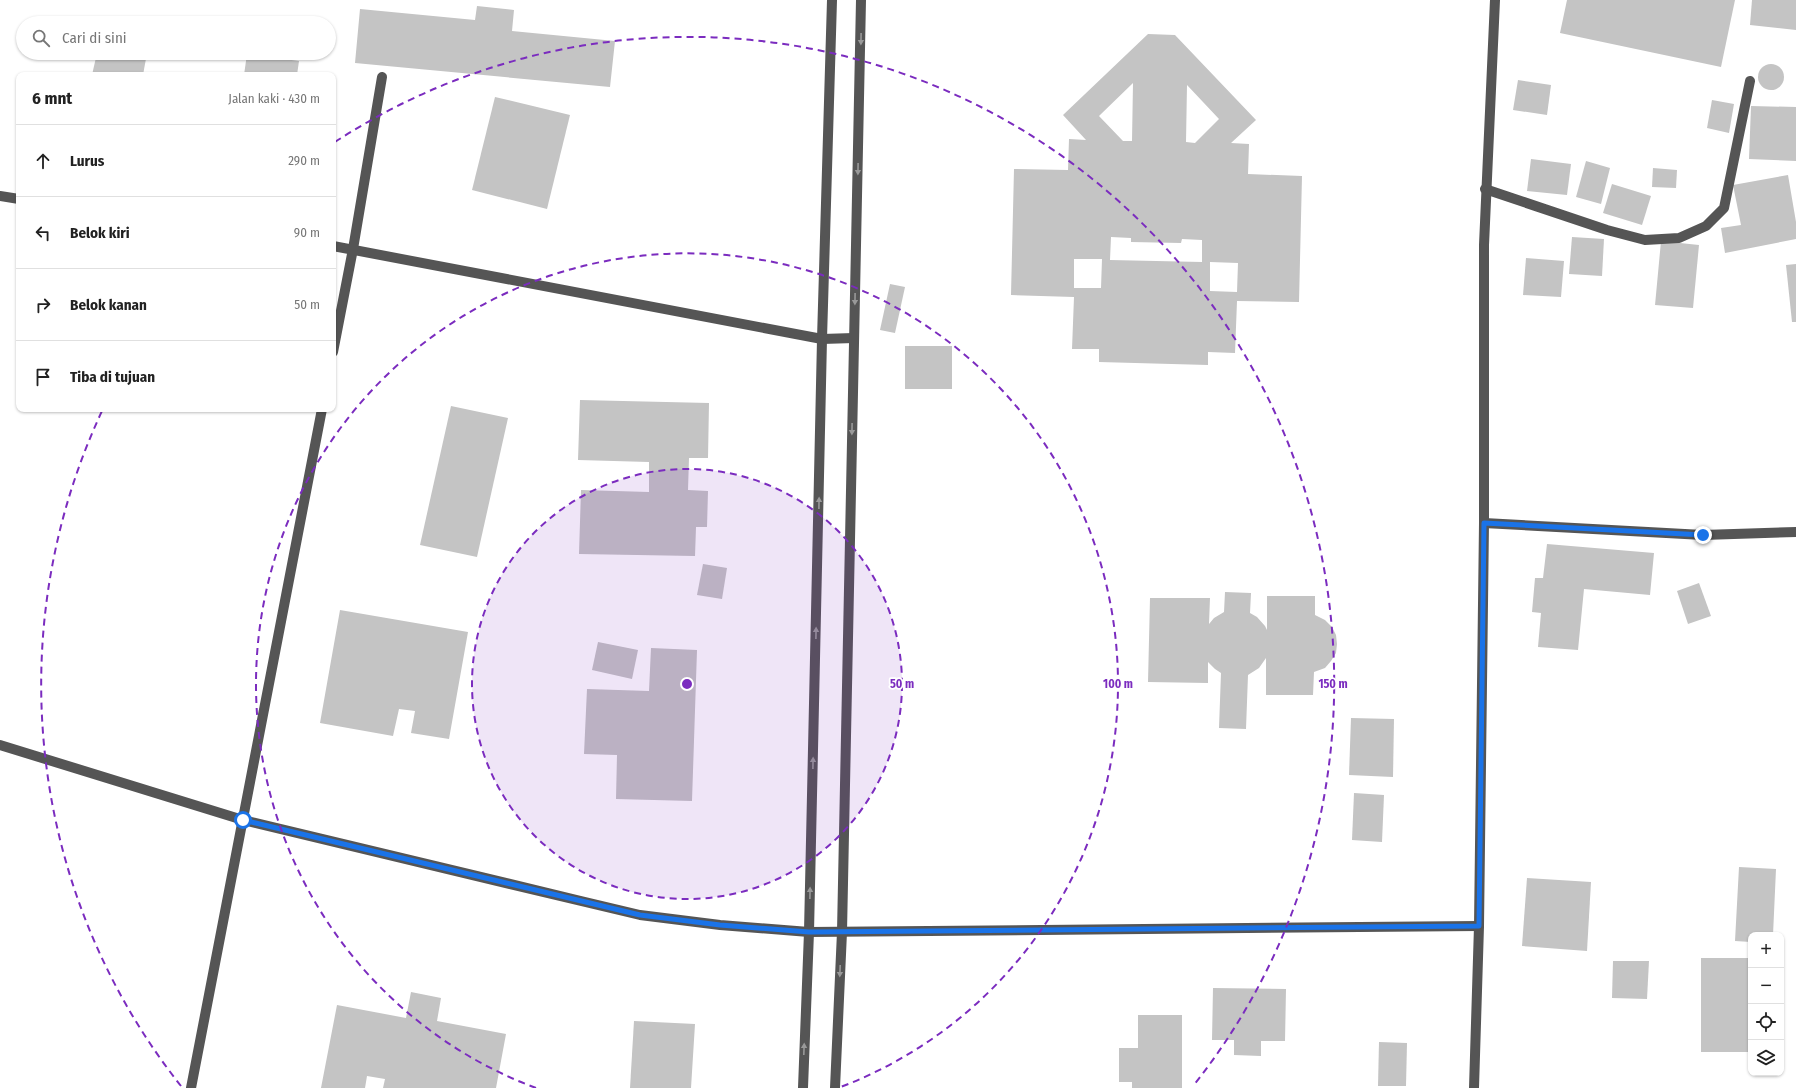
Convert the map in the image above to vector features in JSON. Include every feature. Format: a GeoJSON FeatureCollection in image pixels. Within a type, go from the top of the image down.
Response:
{"type":"FeatureCollection","features":[{"type":"Feature","properties":{"kind":"street"},"geometry":{"type":"LineString","coordinates":[[803,1088],[809,932],[822,339],[832,0]]}},
{"type":"Feature","properties":{"kind":"street"},"geometry":{"type":"LineString","coordinates":[[835,1088],[842,932],[862,0]]}},
{"type":"Feature","properties":{"kind":"street"},"geometry":{"type":"LineString","coordinates":[[1474,1088],[1479,926],[1484,523],[1485,189],[1495,0]]}},
{"type":"Feature","properties":{"kind":"street"},"geometry":{"type":"LineString","coordinates":[[336,337],[353,249],[382,77]]}},
{"type":"Feature","properties":{"kind":"street"},"geometry":{"type":"LineString","coordinates":[[1485,189],[1607,230],[1639,239],[1679,238],[1706,226],[1724,208],[1750,81]]}},
{"type":"Feature","properties":{"kind":"street"},"geometry":{"type":"LineString","coordinates":[[0,196],[16,199]]}},
{"type":"Feature","properties":{"kind":"street"},"geometry":{"type":"LineString","coordinates":[[336,246],[822,339],[854,338]]}},
{"type":"Feature","properties":{"kind":"street"},"geometry":{"type":"LineString","coordinates":[[191,1088],[321,412]]}},
{"type":"Feature","properties":{"kind":"street"},"geometry":{"type":"LineString","coordinates":[[1484,523],[1703,535],[1796,532]]}},
{"type":"Feature","properties":{"kind":"street"},"geometry":{"type":"LineString","coordinates":[[0,745],[243,820],[640,915],[720,925],[809,932],[1479,926]]}},
{"type":"Feature","properties":{"kind":"building"},"geometry":{"type":"Polygon","coordinates":[[[1567,0],[1735,0],[1721,67],[1560,33],[1567,0]]]}},
{"type":"Feature","properties":{"kind":"building"},"geometry":{"type":"Polygon","coordinates":[[[1752,0],[1796,0],[1796,30],[1750,25],[1752,0]]]}},
{"type":"Feature","properties":{"kind":"building"},"geometry":{"type":"Polygon","coordinates":[[[477,6],[514,10],[512,31],[615,41],[610,87],[355,63],[360,9],[475,20],[477,6]]]}},
{"type":"Feature","properties":{"kind":"building"},"geometry":{"type":"Polygon","coordinates":[[[1148,34],[1175,35],[1256,120],[1231,143],[1249,144],[1248,174],[1302,176],[1299,302],[1237,301],[1235,353],[1208,352],[1208,365],[1099,362],[1099,349],[1072,349],[1074,297],[1011,295],[1014,169],[1068,170],[1069,139],[1086,140],[1063,115],[1148,34]],[[1133,83],[1099,116],[1123,141],[1132,141],[1133,83]],[[1187,85],[1186,142],[1195,143],[1219,119],[1187,85]],[[1111,237],[1110,260],[1202,262],[1202,240],[1182,239],[1181,243],[1131,242],[1131,238],[1111,237]],[[1074,259],[1074,288],[1101,288],[1102,259],[1074,259]],[[1210,262],[1210,291],[1237,292],[1238,263],[1210,262]]]}},
{"type":"Feature","properties":{"kind":"building"},"geometry":{"type":"Polygon","coordinates":[[[95,60],[146,60],[144,72],[93,72],[95,60]]]}},
{"type":"Feature","properties":{"kind":"building"},"geometry":{"type":"Polygon","coordinates":[[[246,60],[299,61],[297,72],[244,72],[246,60]]]}},
{"type":"Feature","properties":{"kind":"building"},"geometry":{"type":"Polygon","coordinates":[[[1771,64],[1780,68],[1784,77],[1780,86],[1771,90],[1762,86],[1758,77],[1762,68],[1771,64]]]}},
{"type":"Feature","properties":{"kind":"building"},"geometry":{"type":"Polygon","coordinates":[[[1518,80],[1551,85],[1547,115],[1513,110],[1518,80]]]}},
{"type":"Feature","properties":{"kind":"building"},"geometry":{"type":"Polygon","coordinates":[[[495,97],[570,115],[547,209],[472,190],[495,97]]]}},
{"type":"Feature","properties":{"kind":"building"},"geometry":{"type":"Polygon","coordinates":[[[1712,100],[1734,104],[1729,133],[1707,128],[1712,100]]]}},
{"type":"Feature","properties":{"kind":"building"},"geometry":{"type":"Polygon","coordinates":[[[1751,106],[1796,107],[1796,161],[1749,159],[1751,106]]]}},
{"type":"Feature","properties":{"kind":"building"},"geometry":{"type":"Polygon","coordinates":[[[1531,159],[1571,164],[1567,195],[1527,191],[1531,159]]]}},
{"type":"Feature","properties":{"kind":"building"},"geometry":{"type":"Polygon","coordinates":[[[1586,161],[1610,168],[1601,204],[1576,197],[1586,161]]]}},
{"type":"Feature","properties":{"kind":"building"},"geometry":{"type":"Polygon","coordinates":[[[1653,168],[1677,170],[1676,188],[1652,187],[1653,168]]]}},
{"type":"Feature","properties":{"kind":"building"},"geometry":{"type":"Polygon","coordinates":[[[1788,175],[1796,222],[1796,239],[1725,253],[1721,228],[1741,225],[1733,185],[1788,175]]]}},
{"type":"Feature","properties":{"kind":"building"},"geometry":{"type":"Polygon","coordinates":[[[1612,184],[1651,196],[1642,225],[1603,213],[1612,184]]]}},
{"type":"Feature","properties":{"kind":"building"},"geometry":{"type":"Polygon","coordinates":[[[1572,237],[1604,239],[1602,276],[1569,274],[1572,237]]]}},
{"type":"Feature","properties":{"kind":"building"},"geometry":{"type":"Polygon","coordinates":[[[1661,241],[1699,245],[1693,308],[1655,305],[1661,241]]]}},
{"type":"Feature","properties":{"kind":"building"},"geometry":{"type":"Polygon","coordinates":[[[1526,258],[1564,261],[1561,297],[1523,295],[1526,258]]]}},
{"type":"Feature","properties":{"kind":"building"},"geometry":{"type":"Polygon","coordinates":[[[1796,264],[1796,322],[1792,322],[1786,265],[1796,264]]]}},
{"type":"Feature","properties":{"kind":"building"},"geometry":{"type":"Polygon","coordinates":[[[890,284],[905,287],[895,333],[880,330],[890,284]]]}},
{"type":"Feature","properties":{"kind":"building"},"geometry":{"type":"Polygon","coordinates":[[[905,346],[952,346],[952,389],[905,389],[905,346]]]}},
{"type":"Feature","properties":{"kind":"building"},"geometry":{"type":"Polygon","coordinates":[[[580,400],[709,403],[708,458],[689,458],[688,490],[708,491],[707,527],[696,527],[695,556],[579,554],[581,490],[649,492],[649,462],[578,460],[580,400]]]}},
{"type":"Feature","properties":{"kind":"building"},"geometry":{"type":"Polygon","coordinates":[[[451,406],[508,418],[477,557],[420,545],[451,406]]]}},
{"type":"Feature","properties":{"kind":"building"},"geometry":{"type":"Polygon","coordinates":[[[1547,544],[1654,553],[1650,595],[1584,589],[1578,650],[1538,647],[1541,613],[1532,612],[1535,578],[1543,578],[1547,544]]]}},
{"type":"Feature","properties":{"kind":"building"},"geometry":{"type":"Polygon","coordinates":[[[703,564],[727,568],[722,599],[697,595],[703,564]]]}},
{"type":"Feature","properties":{"kind":"building"},"geometry":{"type":"Polygon","coordinates":[[[1699,583],[1711,616],[1688,624],[1677,591],[1699,583]]]}},
{"type":"Feature","properties":{"kind":"building"},"geometry":{"type":"Polygon","coordinates":[[[1225,592],[1251,593],[1250,613],[1257,617],[1267,630],[1267,596],[1315,596],[1315,615],[1325,620],[1332,627],[1336,635],[1336,653],[1325,668],[1314,672],[1313,695],[1266,695],[1266,658],[1259,668],[1248,675],[1246,729],[1219,728],[1221,673],[1208,662],[1208,683],[1148,682],[1150,598],[1210,598],[1209,624],[1214,618],[1224,612],[1225,592]]]}},
{"type":"Feature","properties":{"kind":"building"},"geometry":{"type":"Polygon","coordinates":[[[340,610],[468,632],[449,739],[411,733],[415,711],[399,709],[393,736],[320,723],[340,610]]]}},
{"type":"Feature","properties":{"kind":"building"},"geometry":{"type":"Polygon","coordinates":[[[598,642],[638,650],[632,679],[592,670],[598,642]]]}},
{"type":"Feature","properties":{"kind":"building"},"geometry":{"type":"Polygon","coordinates":[[[651,648],[697,650],[692,801],[616,799],[617,755],[584,754],[587,689],[649,691],[651,648]]]}},
{"type":"Feature","properties":{"kind":"building"},"geometry":{"type":"Polygon","coordinates":[[[1351,718],[1394,719],[1393,777],[1349,775],[1351,718]]]}},
{"type":"Feature","properties":{"kind":"building"},"geometry":{"type":"Polygon","coordinates":[[[1354,793],[1384,795],[1382,842],[1352,840],[1354,793]]]}},
{"type":"Feature","properties":{"kind":"building"},"geometry":{"type":"Polygon","coordinates":[[[1739,867],[1776,869],[1773,932],[1748,932],[1748,942],[1735,941],[1739,867]]]}},
{"type":"Feature","properties":{"kind":"building"},"geometry":{"type":"Polygon","coordinates":[[[1527,878],[1591,882],[1587,951],[1522,946],[1527,878]]]}},
{"type":"Feature","properties":{"kind":"building"},"geometry":{"type":"Polygon","coordinates":[[[1701,958],[1748,958],[1748,1052],[1701,1052],[1701,958]]]}},
{"type":"Feature","properties":{"kind":"building"},"geometry":{"type":"Polygon","coordinates":[[[1613,961],[1649,961],[1647,999],[1612,998],[1613,961]]]}},
{"type":"Feature","properties":{"kind":"building"},"geometry":{"type":"Polygon","coordinates":[[[1213,988],[1286,989],[1285,1041],[1261,1041],[1261,1056],[1234,1055],[1234,1040],[1212,1040],[1213,988]]]}},
{"type":"Feature","properties":{"kind":"building"},"geometry":{"type":"Polygon","coordinates":[[[411,992],[441,998],[437,1021],[506,1034],[496,1088],[383,1088],[385,1079],[367,1076],[365,1088],[321,1088],[337,1005],[406,1018],[411,992]]]}},
{"type":"Feature","properties":{"kind":"building"},"geometry":{"type":"Polygon","coordinates":[[[1138,1015],[1182,1015],[1182,1088],[1132,1088],[1132,1082],[1119,1082],[1119,1048],[1138,1048],[1138,1015]]]}},
{"type":"Feature","properties":{"kind":"building"},"geometry":{"type":"Polygon","coordinates":[[[634,1021],[695,1024],[691,1088],[630,1088],[634,1021]]]}},
{"type":"Feature","properties":{"kind":"building"},"geometry":{"type":"Polygon","coordinates":[[[1379,1042],[1407,1043],[1406,1086],[1378,1086],[1379,1042]]]}},
{"type":"Feature","properties":{"kind":"route"},"geometry":{"type":"LineString","coordinates":[[243,820],[640,915],[720,925],[809,932],[1479,926],[1484,523],[1703,535]]}}]}
